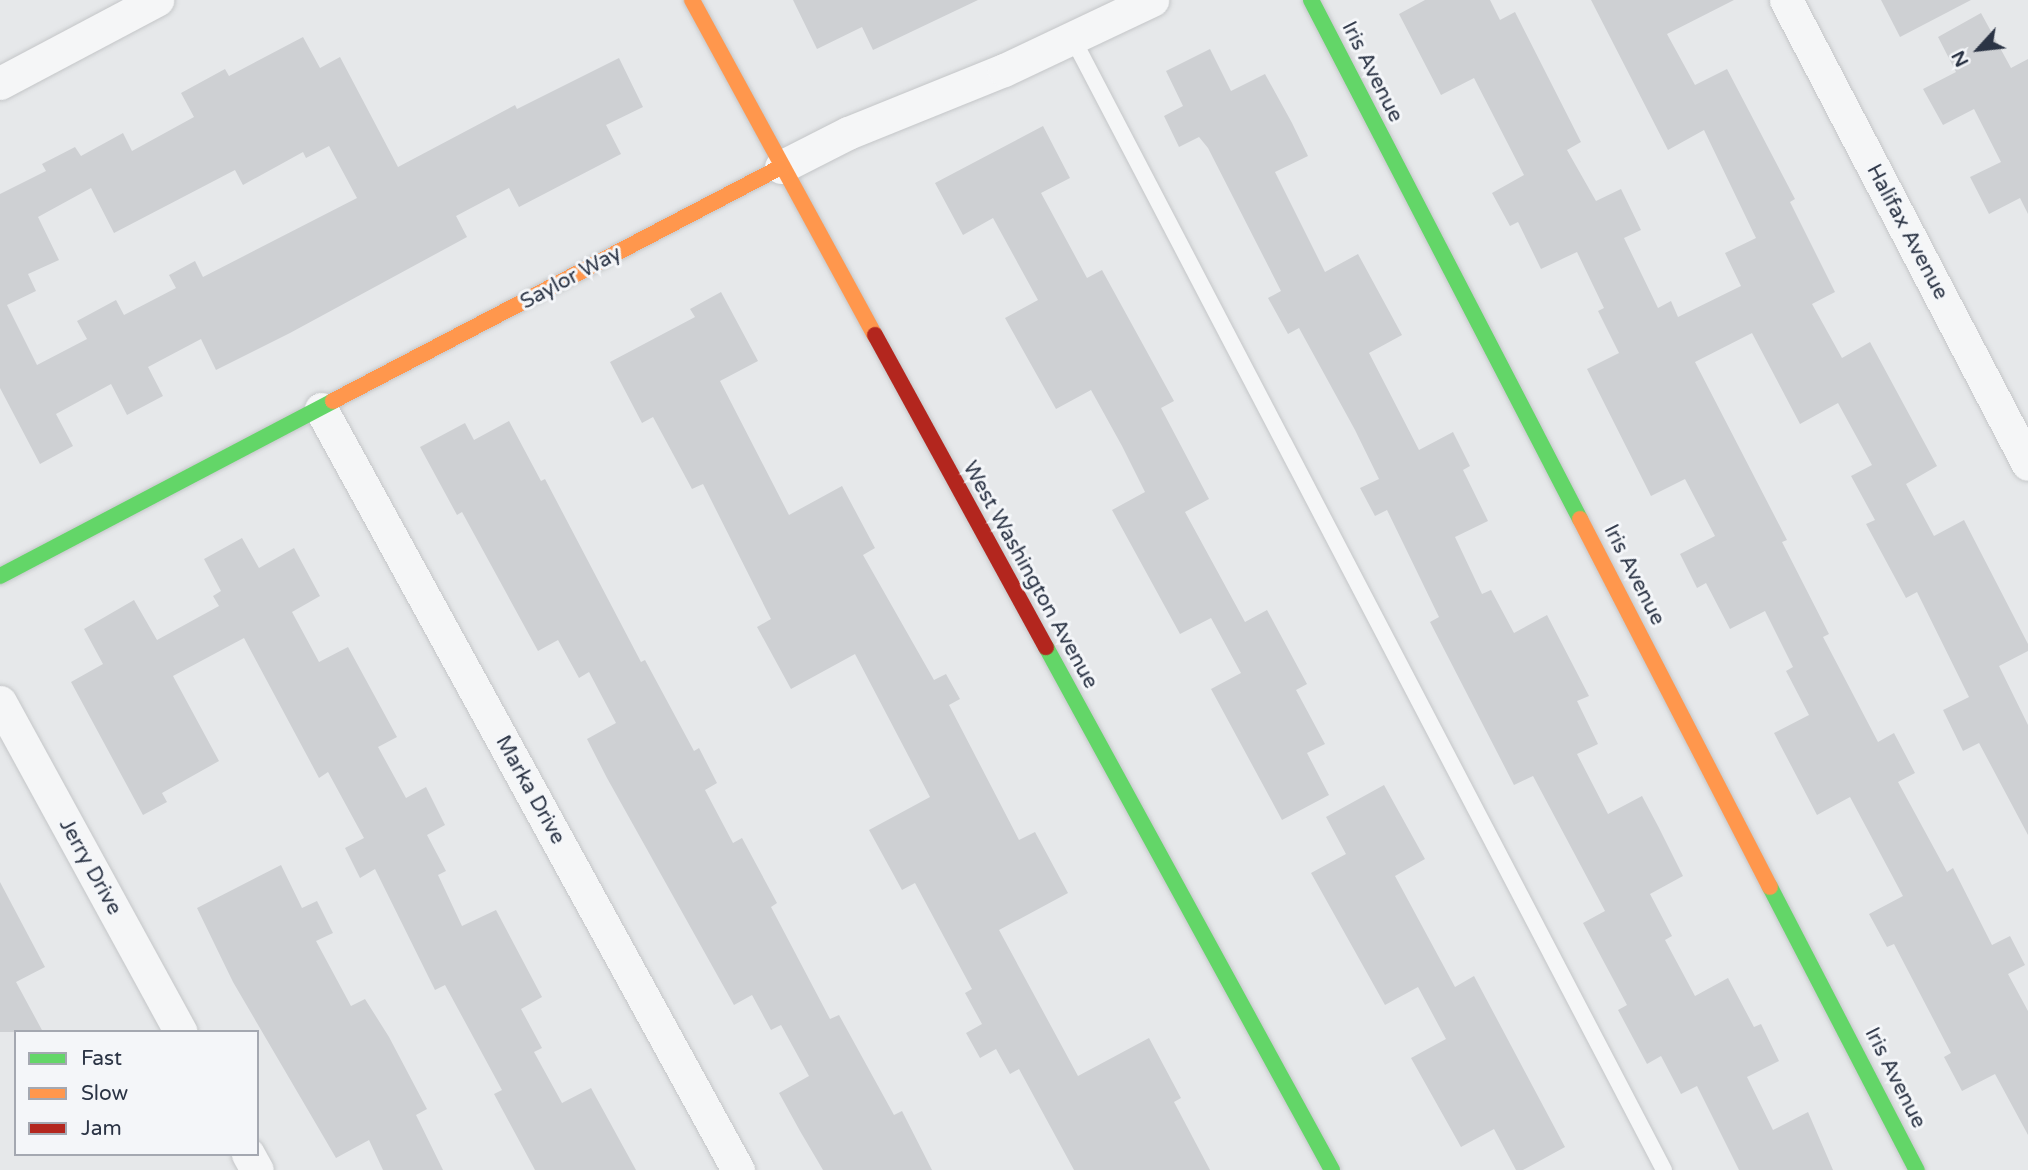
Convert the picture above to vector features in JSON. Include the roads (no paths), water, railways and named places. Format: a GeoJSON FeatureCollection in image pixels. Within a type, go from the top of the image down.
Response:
{"type":"FeatureCollection","features":[{"type":"Feature","properties":{"kind":"street"},"geometry":{"type":"LineString","coordinates":[[0,83],[157,0]]}},
{"type":"Feature","properties":{"kind":"street","name":"West Washington Avenue"},"geometry":{"type":"LineString","coordinates":[[692,0],[1332,1170]]}},
{"type":"Feature","properties":{"kind":"street","name":"Saylor Way"},"geometry":{"type":"LineString","coordinates":[[0,576],[848,132],[1073,39],[1152,0]]}},
{"type":"Feature","properties":{"kind":"street","name":"Iris Avenue"},"geometry":{"type":"LineString","coordinates":[[1311,0],[1917,1170]]}},
{"type":"Feature","properties":{"kind":"street","name":"Halifax Avenue"},"geometry":{"type":"LineString","coordinates":[[1786,0],[2028,464]]}},
{"type":"Feature","properties":{"kind":"street","name":"Marka Drive"},"geometry":{"type":"LineString","coordinates":[[321,409],[738,1170]]}},
{"type":"Feature","properties":{"kind":"street","name":"Jerry Drive"},"geometry":{"type":"LineString","coordinates":[[0,702],[180,1030]]}},
{"type":"Feature","properties":{"kind":"lane"},"geometry":{"type":"LineString","coordinates":[[1073,39],[1664,1170]]}}]}
